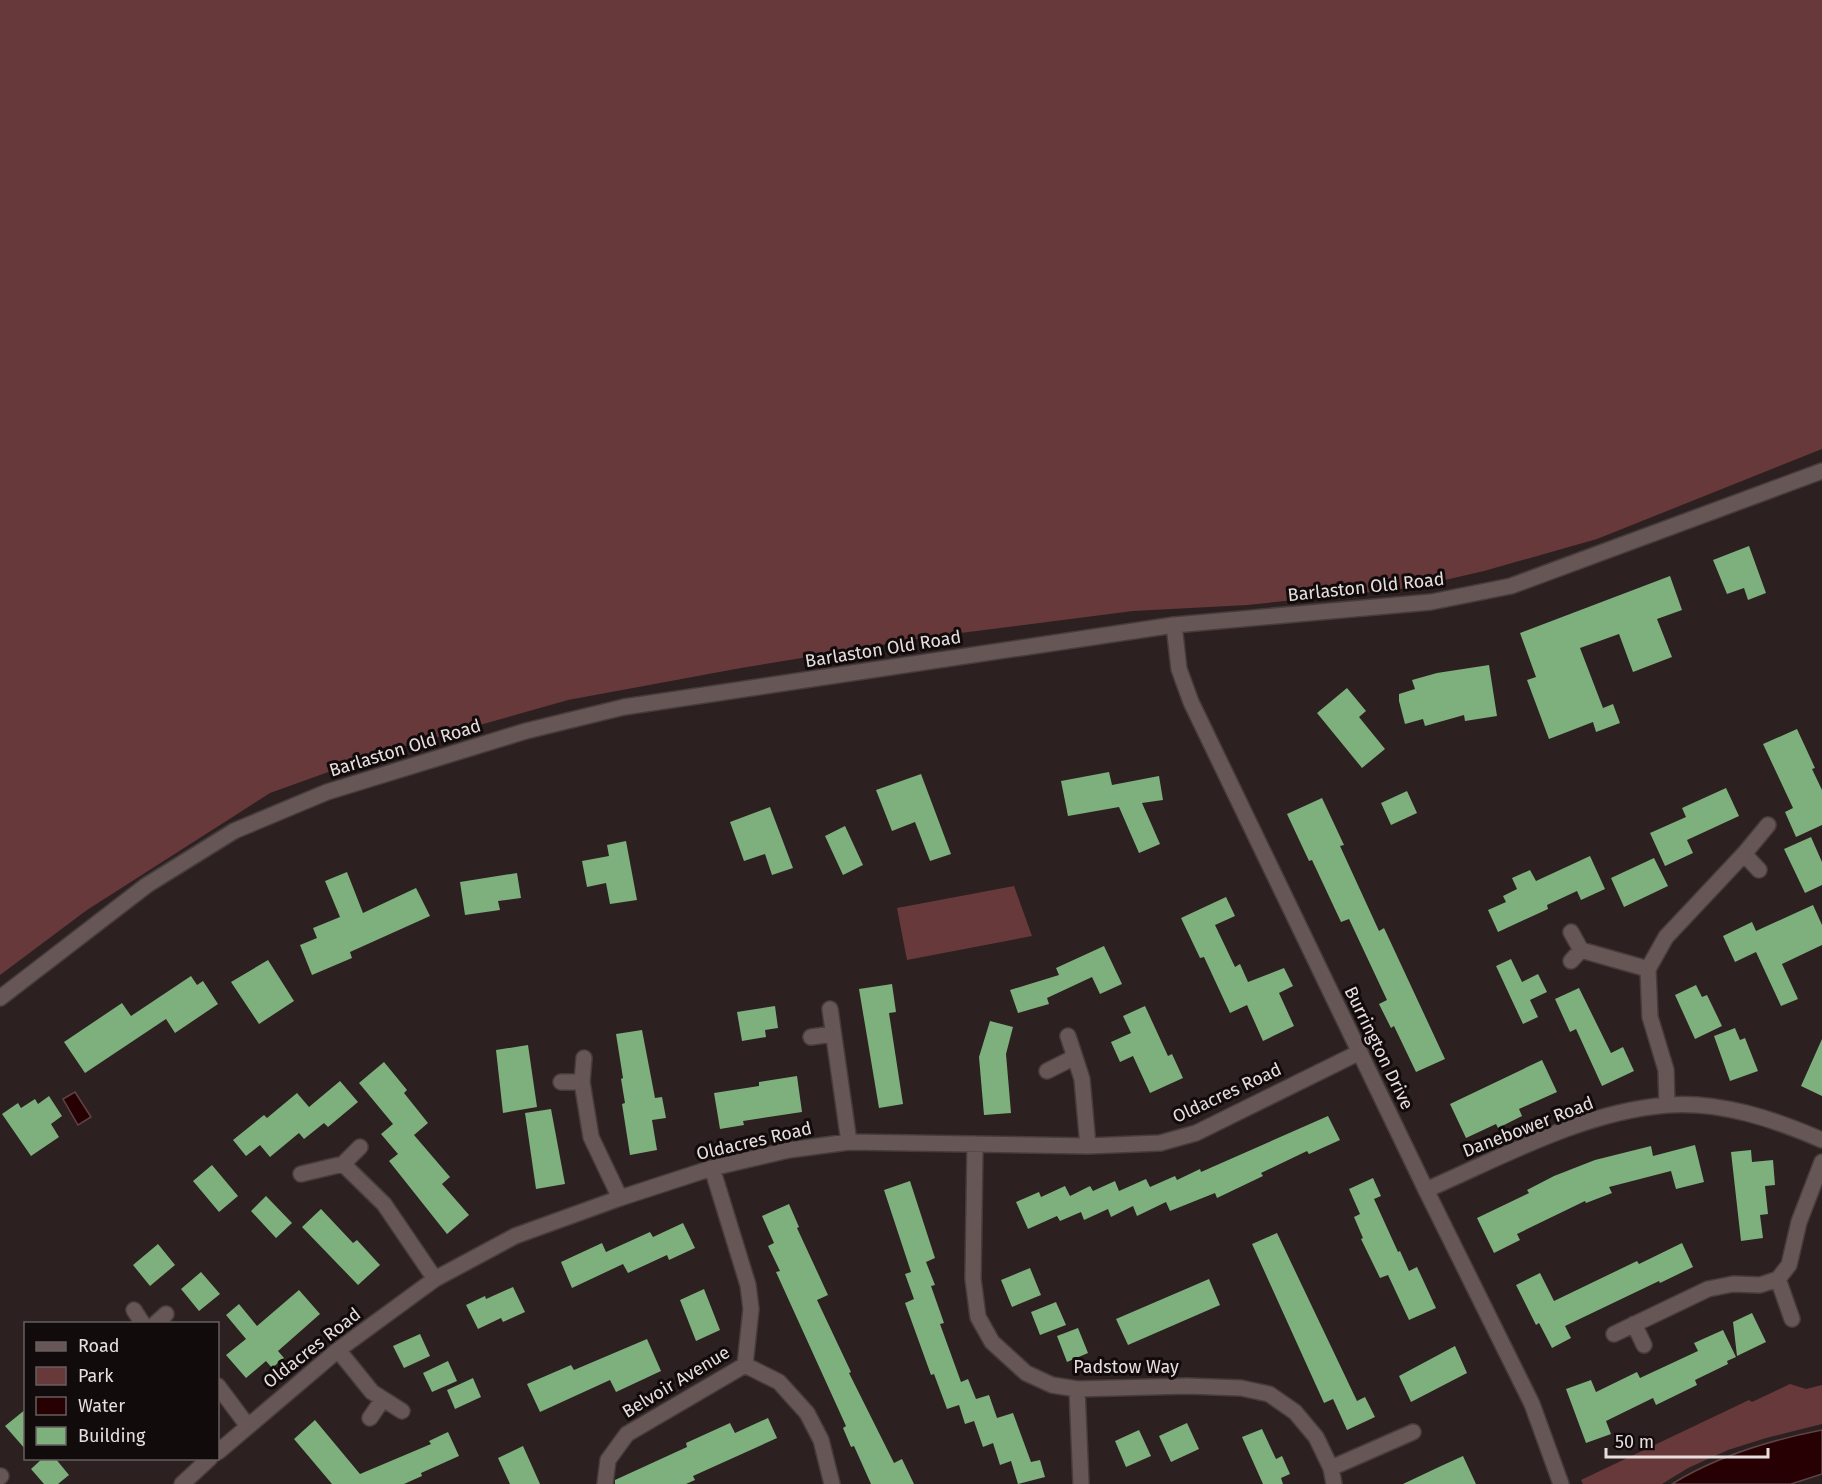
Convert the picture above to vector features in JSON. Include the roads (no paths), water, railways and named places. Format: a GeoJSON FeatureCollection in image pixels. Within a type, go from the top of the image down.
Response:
{"type":"FeatureCollection","features":[{"type":"Feature","properties":{"kind":"street","name":"Barlaston Old Road"},"geometry":{"type":"LineString","coordinates":[[0,998],[147,885],[234,831],[327,792],[526,731],[624,708],[1173,625],[1431,602],[1511,586],[1822,471]]}},
{"type":"Feature","properties":{"kind":"street","name":"Burrington Drive"},"geometry":{"type":"LineString","coordinates":[[1173,625],[1179,669],[1191,702],[1426,1190],[1532,1404],[1561,1484]]}},
{"type":"Feature","properties":{"kind":"street"},"geometry":{"type":"LineString","coordinates":[[1667,1105],[1666,1070],[1650,1017],[1648,969],[1666,938],[1768,825]]}},
{"type":"Feature","properties":{"kind":"street"},"geometry":{"type":"LineString","coordinates":[[1744,854],[1760,870]]}},
{"type":"Feature","properties":{"kind":"street"},"geometry":{"type":"LineString","coordinates":[[1571,932],[1581,950],[1648,969]]}},
{"type":"Feature","properties":{"kind":"street"},"geometry":{"type":"LineString","coordinates":[[1571,962],[1581,950]]}},
{"type":"Feature","properties":{"kind":"street"},"geometry":{"type":"LineString","coordinates":[[830,1009],[849,1142]]}},
{"type":"Feature","properties":{"kind":"street"},"geometry":{"type":"LineString","coordinates":[[811,1036],[833,1034]]}},
{"type":"Feature","properties":{"kind":"street"},"geometry":{"type":"LineString","coordinates":[[1068,1036],[1083,1079],[1088,1146]]}},
{"type":"Feature","properties":{"kind":"street","name":"Oldacres Road"},"geometry":{"type":"LineString","coordinates":[[219,1451],[338,1350],[435,1279],[515,1236],[620,1198],[712,1168],[789,1150],[849,1142],[1088,1146],[1160,1143],[1196,1133],[1360,1052]]}},
{"type":"Feature","properties":{"kind":"street"},"geometry":{"type":"LineString","coordinates":[[1047,1071],[1075,1057]]}},
{"type":"Feature","properties":{"kind":"street"},"geometry":{"type":"LineString","coordinates":[[584,1059],[582,1082],[591,1137],[620,1198]]}},
{"type":"Feature","properties":{"kind":"street"},"geometry":{"type":"LineString","coordinates":[[561,1082],[582,1082]]}},
{"type":"Feature","properties":{"kind":"street","name":"Danebower Road"},"geometry":{"type":"LineString","coordinates":[[1426,1190],[1576,1126],[1619,1114],[1667,1105],[1709,1107],[1741,1113],[1786,1124],[1822,1140]]}},
{"type":"Feature","properties":{"kind":"street","name":"Padstow Way"},"geometry":{"type":"LineString","coordinates":[[975,1144],[973,1279],[978,1317],[992,1342],[1026,1373],[1053,1385],[1077,1389],[1241,1388],[1269,1395],[1295,1412],[1316,1437],[1331,1468],[1334,1484]]}},
{"type":"Feature","properties":{"kind":"street"},"geometry":{"type":"LineString","coordinates":[[301,1174],[343,1164],[360,1147]]}},
{"type":"Feature","properties":{"kind":"street"},"geometry":{"type":"LineString","coordinates":[[1614,1334],[1708,1288],[1733,1284],[1760,1285],[1778,1279],[1789,1265],[1799,1222],[1822,1162]]}},
{"type":"Feature","properties":{"kind":"street"},"geometry":{"type":"LineString","coordinates":[[343,1164],[384,1204],[435,1279]]}},
{"type":"Feature","properties":{"kind":"street","name":"Belvoir Avenue"},"geometry":{"type":"LineString","coordinates":[[605,1484],[608,1460],[627,1434],[745,1365],[752,1309],[748,1285],[712,1168]]}},
{"type":"Feature","properties":{"kind":"street"},"geometry":{"type":"LineString","coordinates":[[1778,1279],[1792,1319]]}},
{"type":"Feature","properties":{"kind":"street"},"geometry":{"type":"LineString","coordinates":[[134,1310],[142,1322]]}},
{"type":"Feature","properties":{"kind":"street"},"geometry":{"type":"LineString","coordinates":[[1634,1324],[1644,1345]]}},
{"type":"Feature","properties":{"kind":"street"},"geometry":{"type":"LineString","coordinates":[[338,1350],[372,1392],[402,1411]]}},
{"type":"Feature","properties":{"kind":"street"},"geometry":{"type":"LineString","coordinates":[[745,1365],[779,1382],[807,1413],[821,1440],[832,1484]]}},
{"type":"Feature","properties":{"kind":"street"},"geometry":{"type":"LineString","coordinates":[[219,1387],[248,1425]]}},
{"type":"Feature","properties":{"kind":"street"},"geometry":{"type":"LineString","coordinates":[[1077,1389],[1080,1484]]}},
{"type":"Feature","properties":{"kind":"street"},"geometry":{"type":"LineString","coordinates":[[370,1418],[383,1399]]}},
{"type":"Feature","properties":{"kind":"street"},"geometry":{"type":"LineString","coordinates":[[1331,1468],[1413,1432]]}},
{"type":"Feature","properties":{"kind":"street"},"geometry":{"type":"LineString","coordinates":[[182,1484],[208,1460]]}},
{"type":"Feature","properties":{"kind":"water"},"geometry":{"type":"Polygon","coordinates":[[[75,1092],[91,1117],[78,1125],[63,1099],[75,1092]]]}},
{"type":"Feature","properties":{"kind":"water"},"geometry":{"type":"Polygon","coordinates":[[[1822,1430],[1822,1474],[1791,1484],[1672,1484],[1707,1465],[1745,1450],[1822,1430]]]}}]}
